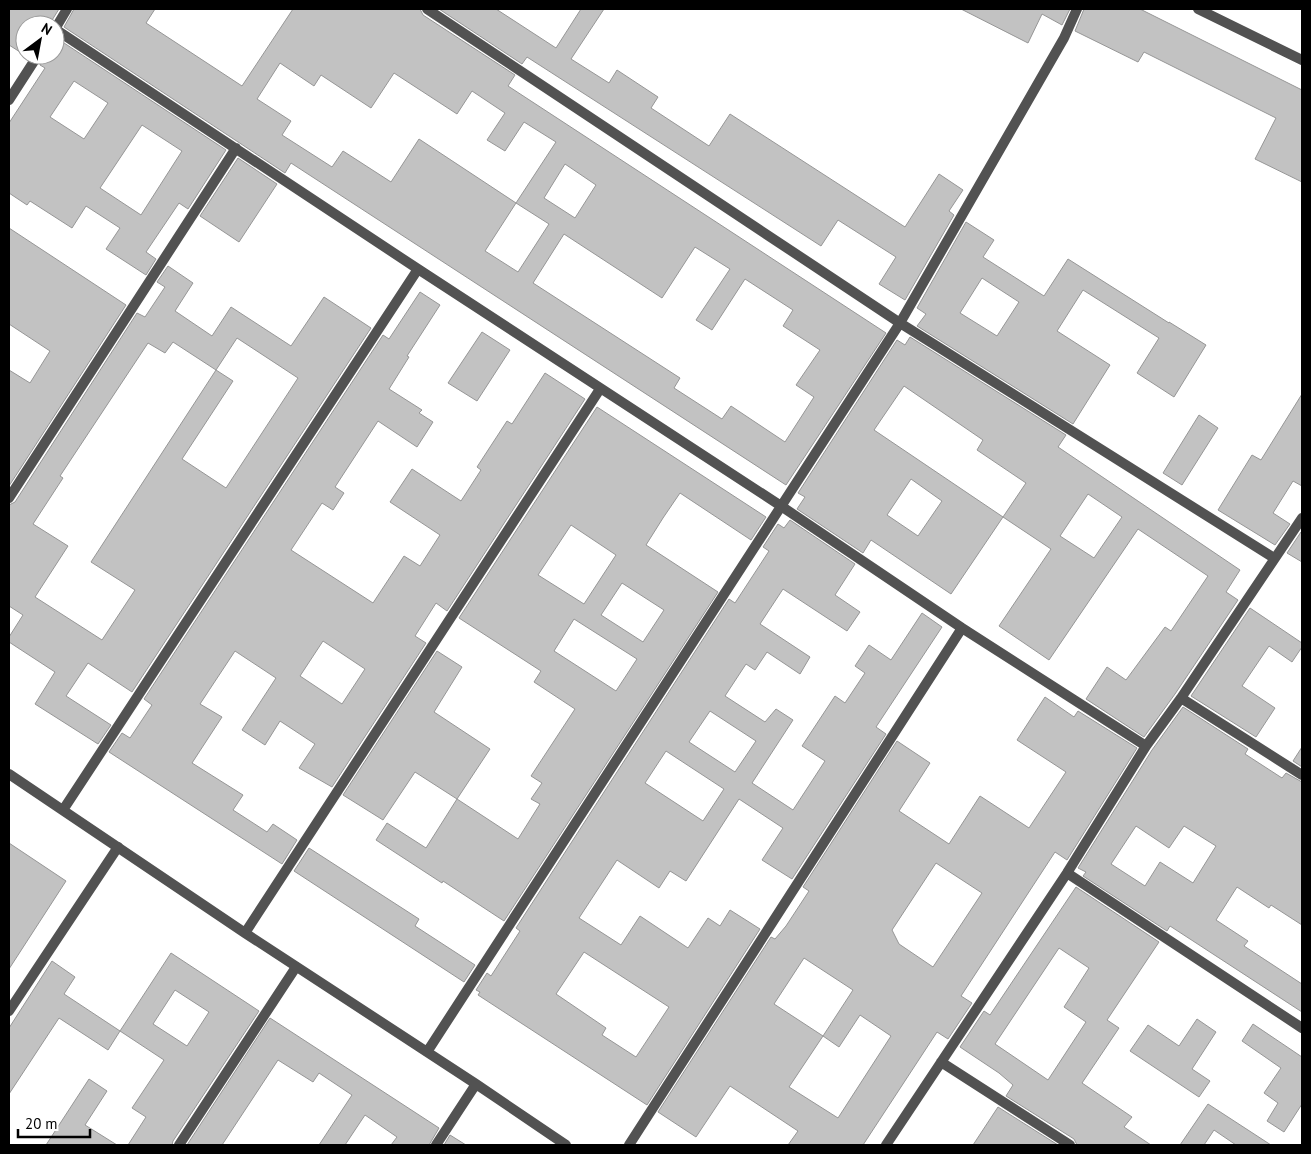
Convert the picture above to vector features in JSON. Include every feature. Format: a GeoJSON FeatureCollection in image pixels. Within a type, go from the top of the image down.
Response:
{"type":"FeatureCollection","features":[{"type":"Feature","properties":{"kind":"street"},"geometry":{"type":"LineString","coordinates":[[427,9],[900,323],[1274,558]]}},
{"type":"Feature","properties":{"kind":"street"},"geometry":{"type":"LineString","coordinates":[[427,1052],[900,323],[1064,38],[1077,9]]}},
{"type":"Feature","properties":{"kind":"street"},"geometry":{"type":"LineString","coordinates":[[1198,9],[1302,60]]}},
{"type":"Feature","properties":{"kind":"street"},"geometry":{"type":"LineString","coordinates":[[65,36],[600,389],[781,506],[962,628],[1146,746]]}},
{"type":"Feature","properties":{"kind":"street"},"geometry":{"type":"LineString","coordinates":[[9,100],[32,65]]}},
{"type":"Feature","properties":{"kind":"street"},"geometry":{"type":"LineString","coordinates":[[9,498],[236,148]]}},
{"type":"Feature","properties":{"kind":"street"},"geometry":{"type":"LineString","coordinates":[[63,810],[418,269]]}},
{"type":"Feature","properties":{"kind":"street"},"geometry":{"type":"LineString","coordinates":[[245,933],[600,389]]}},
{"type":"Feature","properties":{"kind":"street"},"geometry":{"type":"LineString","coordinates":[[886,1145],[1067,872],[1146,746],[1302,518]]}},
{"type":"Feature","properties":{"kind":"street"},"geometry":{"type":"LineString","coordinates":[[629,1145],[962,628]]}},
{"type":"Feature","properties":{"kind":"street"},"geometry":{"type":"LineString","coordinates":[[1180,698],[1302,775]]}},
{"type":"Feature","properties":{"kind":"street"},"geometry":{"type":"LineString","coordinates":[[9,774],[296,967],[566,1145]]}},
{"type":"Feature","properties":{"kind":"street"},"geometry":{"type":"LineString","coordinates":[[9,1012],[118,846]]}},
{"type":"Feature","properties":{"kind":"street"},"geometry":{"type":"LineString","coordinates":[[1067,872],[1302,1028]]}},
{"type":"Feature","properties":{"kind":"street"},"geometry":{"type":"LineString","coordinates":[[179,1145],[296,967]]}},
{"type":"Feature","properties":{"kind":"street"},"geometry":{"type":"LineString","coordinates":[[941,1062],[1070,1145]]}},
{"type":"Feature","properties":{"kind":"street"},"geometry":{"type":"LineString","coordinates":[[436,1145],[476,1084]]}},
{"type":"Feature","properties":{"kind":"building"},"geometry":{"type":"Polygon","coordinates":[[[9,9],[59,9],[55,15],[15,15],[15,49],[9,45],[9,9]]]}},
{"type":"Feature","properties":{"kind":"building"},"geometry":{"type":"Polygon","coordinates":[[[74,9],[155,9],[146,23],[242,86],[293,9],[420,9],[423,15],[515,75],[508,86],[886,333],[786,485],[291,163],[285,173],[65,28],[74,9]],[[280,63],[257,99],[291,121],[282,135],[332,167],[343,151],[391,182],[419,139],[516,203],[556,142],[524,122],[505,151],[487,140],[505,113],[472,91],[457,114],[394,73],[371,108],[321,75],[314,86],[280,63]],[[565,164],[544,198],[575,218],[596,185],[565,164]],[[516,203],[485,251],[518,272],[549,224],[516,203]],[[564,234],[533,283],[680,378],[674,388],[722,419],[731,406],[785,442],[814,397],[796,385],[820,350],[783,326],[793,310],[745,279],[712,330],[696,320],[730,269],[695,247],[662,298],[564,234]]]}},
{"type":"Feature","properties":{"kind":"building"},"geometry":{"type":"Polygon","coordinates":[[[439,9],[496,9],[556,48],[581,9],[604,9],[571,59],[609,83],[617,70],[658,97],[651,108],[709,146],[730,114],[905,227],[939,174],[963,190],[949,211],[954,215],[905,300],[879,284],[896,257],[838,220],[821,246],[527,57],[522,64],[439,9]]]}},
{"type":"Feature","properties":{"kind":"building"},"geometry":{"type":"Polygon","coordinates":[[[961,9],[1070,9],[1062,25],[1042,14],[1028,43],[961,9]]]}},
{"type":"Feature","properties":{"kind":"building"},"geometry":{"type":"Polygon","coordinates":[[[1084,9],[1140,9],[1302,90],[1302,182],[1255,159],[1276,118],[1144,52],[1138,62],[1075,31],[1084,9]]]}},
{"type":"Feature","properties":{"kind":"building"},"geometry":{"type":"Polygon","coordinates":[[[65,44],[226,150],[188,209],[179,203],[146,252],[156,259],[146,275],[106,249],[120,228],[86,206],[72,228],[30,201],[27,205],[9,193],[9,123],[45,68],[40,65],[65,65],[65,44]],[[74,81],[50,117],[84,139],[108,103],[74,81]],[[142,125],[100,188],[141,215],[182,151],[142,125]]]}},
{"type":"Feature","properties":{"kind":"building"},"geometry":{"type":"Polygon","coordinates":[[[238,158],[277,184],[239,242],[200,216],[238,158]]]}},
{"type":"Feature","properties":{"kind":"building"},"geometry":{"type":"Polygon","coordinates":[[[966,222],[994,240],[983,257],[1044,296],[1068,259],[1206,345],[1174,397],[1137,373],[1159,338],[1083,290],[1057,331],[1110,365],[1073,424],[917,326],[926,314],[917,308],[966,222]],[[982,278],[960,313],[997,336],[1019,302],[982,278]]]}},
{"type":"Feature","properties":{"kind":"building"},"geometry":{"type":"Polygon","coordinates":[[[9,228],[126,305],[9,486],[9,370],[30,383],[50,351],[9,324],[9,228]]]}},
{"type":"Feature","properties":{"kind":"building"},"geometry":{"type":"Polygon","coordinates":[[[168,266],[193,283],[175,311],[212,336],[231,307],[291,346],[324,297],[371,328],[132,692],[88,663],[66,696],[111,725],[98,744],[35,704],[55,672],[9,642],[9,637],[23,615],[9,606],[9,505],[15,502],[137,313],[145,317],[165,287],[157,282],[168,266]],[[237,338],[216,370],[233,381],[182,459],[226,488],[298,378],[237,338]],[[173,342],[165,353],[148,343],[60,476],[63,478],[33,524],[68,546],[35,597],[102,640],[135,590],[91,562],[216,370],[173,342]]]}},
{"type":"Feature","properties":{"kind":"building"},"geometry":{"type":"Polygon","coordinates":[[[420,292],[440,305],[407,356],[409,357],[389,389],[422,410],[419,413],[433,422],[417,447],[378,421],[335,487],[344,493],[333,510],[322,503],[291,550],[373,603],[404,556],[420,566],[440,535],[390,502],[412,469],[461,501],[481,470],[477,467],[507,421],[512,424],[545,373],[585,399],[447,611],[436,603],[415,636],[426,643],[332,787],[299,768],[315,744],[280,721],[265,745],[242,730],[276,678],[235,651],[200,704],[222,717],[192,763],[243,795],[233,810],[267,832],[273,824],[297,840],[282,864],[109,752],[122,733],[130,738],[152,705],[144,699],[383,335],[389,339],[420,292]],[[323,641],[300,676],[342,704],[365,669],[323,641]]]}},
{"type":"Feature","properties":{"kind":"building"},"geometry":{"type":"Polygon","coordinates":[[[482,332],[510,350],[477,401],[448,383],[482,332]]]}},
{"type":"Feature","properties":{"kind":"building"},"geometry":{"type":"Polygon","coordinates":[[[910,337],[1066,435],[1058,447],[1240,570],[1226,592],[1238,600],[1144,737],[1086,699],[1107,667],[1126,680],[1165,627],[1171,631],[1208,576],[1138,529],[1049,660],[999,626],[1051,549],[1003,517],[951,594],[871,540],[863,553],[797,509],[805,497],[798,493],[897,340],[905,345],[910,337]],[[904,386],[874,430],[1003,517],[1026,483],[977,450],[983,440],[904,386]],[[911,479],[887,515],[918,536],[942,501],[911,479]],[[1088,494],[1060,536],[1094,558],[1122,517],[1088,494]]]}},
{"type":"Feature","properties":{"kind":"building"},"geometry":{"type":"Polygon","coordinates":[[[1302,394],[1302,486],[1293,481],[1273,513],[1290,524],[1275,545],[1218,510],[1252,455],[1261,460],[1302,394]]]}},
{"type":"Feature","properties":{"kind":"building"},"geometry":{"type":"Polygon","coordinates":[[[597,407],[766,517],[751,540],[680,493],[663,518],[646,545],[718,592],[504,921],[376,840],[387,823],[426,848],[457,799],[518,839],[540,804],[531,799],[542,783],[531,776],[575,709],[534,682],[541,671],[459,618],[597,407]],[[571,525],[538,575],[584,604],[616,555],[571,525]],[[622,583],[601,615],[643,642],[664,610],[622,583]],[[574,619],[554,651],[616,691],[637,659],[574,619]]]}},
{"type":"Feature","properties":{"kind":"building"},"geometry":{"type":"Polygon","coordinates":[[[1199,415],[1218,428],[1182,485],[1163,473],[1199,415]]]}},
{"type":"Feature","properties":{"kind":"building"},"geometry":{"type":"Polygon","coordinates":[[[790,520],[855,564],[835,595],[860,612],[847,631],[783,589],[760,624],[810,657],[800,674],[767,652],[755,670],[746,664],[725,696],[765,722],[776,709],[793,720],[752,783],[793,810],[825,761],[802,746],[835,696],[845,703],[865,673],[855,666],[869,645],[891,660],[922,613],[942,627],[876,727],[886,734],[792,879],[762,860],[783,828],[739,799],[686,881],[670,871],[659,888],[617,860],[579,918],[621,945],[640,916],[688,948],[708,918],[720,926],[730,910],[760,929],[647,1105],[478,995],[480,992],[476,990],[487,973],[491,976],[520,931],[516,928],[729,599],[735,603],[769,551],[763,547],[778,524],[784,528],[790,520]],[[710,711],[689,742],[735,772],[756,741],[710,711]],[[666,751],[645,783],[703,821],[724,789],[666,751]],[[584,952],[556,994],[606,1028],[602,1035],[636,1057],[669,1007],[584,952]]]}},
{"type":"Feature","properties":{"kind":"building"},"geometry":{"type":"Polygon","coordinates":[[[1302,532],[1302,562],[1287,553],[1302,532]]]}},
{"type":"Feature","properties":{"kind":"building"},"geometry":{"type":"Polygon","coordinates":[[[1250,608],[1302,643],[1302,647],[1292,662],[1269,646],[1242,686],[1275,708],[1256,737],[1191,696],[1250,608]]]}},
{"type":"Feature","properties":{"kind":"building"},"geometry":{"type":"Polygon","coordinates":[[[437,651],[462,667],[434,712],[490,749],[457,799],[415,772],[383,820],[343,795],[437,651]]]}},
{"type":"Feature","properties":{"kind":"building"},"geometry":{"type":"Polygon","coordinates":[[[1045,697],[1074,717],[1078,711],[1137,748],[1067,860],[1055,852],[961,996],[972,1003],[948,1039],[937,1032],[863,1145],[788,1145],[798,1131],[730,1086],[696,1137],[658,1112],[771,937],[775,939],[786,926],[809,891],[803,887],[897,741],[930,763],[899,811],[949,844],[980,796],[1029,828],[1066,772],[1017,740],[1045,697]],[[936,863],[892,930],[899,944],[933,967],[982,893],[936,863]],[[804,958],[774,1004],[823,1036],[853,990],[804,958]],[[860,1015],[839,1047],[823,1036],[789,1087],[838,1118],[891,1036],[860,1015]]]}},
{"type":"Feature","properties":{"kind":"building"},"geometry":{"type":"Polygon","coordinates":[[[1183,707],[1248,749],[1245,754],[1282,778],[1286,773],[1302,782],[1302,925],[1271,905],[1269,908],[1237,887],[1216,920],[1248,941],[1244,946],[1302,984],[1302,1012],[1170,926],[1167,931],[1083,876],[1086,872],[1078,868],[1152,750],[1183,707]],[[1136,826],[1111,864],[1145,886],[1160,862],[1193,883],[1216,846],[1184,826],[1169,848],[1136,826]]]}},
{"type":"Feature","properties":{"kind":"building"},"geometry":{"type":"Polygon","coordinates":[[[1302,747],[1302,767],[1293,761],[1302,747]]]}},
{"type":"Feature","properties":{"kind":"building"},"geometry":{"type":"Polygon","coordinates":[[[9,843],[66,881],[9,969],[9,843]]]}},
{"type":"Feature","properties":{"kind":"building"},"geometry":{"type":"Polygon","coordinates":[[[309,848],[419,919],[415,926],[475,965],[464,982],[294,871],[309,848]]]}},
{"type":"Feature","properties":{"kind":"building"},"geometry":{"type":"Polygon","coordinates":[[[1076,887],[1159,942],[1107,1020],[1119,1028],[1082,1083],[1132,1117],[1124,1127],[1151,1145],[1077,1145],[1074,1139],[1006,1096],[1013,1085],[999,1073],[960,1047],[984,1011],[990,1015],[1076,887]],[[1059,948],[995,1044],[1048,1080],[1086,1022],[1064,1007],[1089,968],[1059,948]]]}},
{"type":"Feature","properties":{"kind":"building"},"geometry":{"type":"Polygon","coordinates":[[[171,953],[259,1011],[172,1145],[128,1145],[146,1117],[132,1108],[164,1060],[120,1031],[171,953]],[[175,990],[153,1024],[187,1046],[209,1012],[175,990]]]}},
{"type":"Feature","properties":{"kind":"building"},"geometry":{"type":"Polygon","coordinates":[[[52,961],[75,977],[64,994],[120,1031],[108,1050],[59,1018],[9,1094],[9,1028],[52,961]]]}},
{"type":"Feature","properties":{"kind":"building"},"geometry":{"type":"Polygon","coordinates":[[[270,1018],[439,1128],[429,1145],[391,1145],[397,1137],[365,1115],[345,1145],[319,1145],[352,1095],[319,1073],[313,1082],[278,1060],[222,1145],[187,1145],[270,1018]]]}},
{"type":"Feature","properties":{"kind":"building"},"geometry":{"type":"Polygon","coordinates":[[[1197,1019],[1216,1032],[1192,1069],[1210,1081],[1199,1097],[1130,1051],[1148,1025],[1179,1046],[1197,1019]]]}},
{"type":"Feature","properties":{"kind":"building"},"geometry":{"type":"Polygon","coordinates":[[[1253,1024],[1302,1057],[1302,1104],[1284,1132],[1267,1121],[1278,1103],[1264,1093],[1281,1068],[1242,1041],[1253,1024]]]}},
{"type":"Feature","properties":{"kind":"building"},"geometry":{"type":"Polygon","coordinates":[[[89,1079],[107,1091],[85,1125],[117,1145],[46,1145],[89,1079]]]}},
{"type":"Feature","properties":{"kind":"building"},"geometry":{"type":"Polygon","coordinates":[[[1208,1104],[1271,1145],[1236,1145],[1214,1130],[1204,1145],[1180,1145],[1208,1104]]]}},
{"type":"Feature","properties":{"kind":"building"},"geometry":{"type":"Polygon","coordinates":[[[998,1107],[1058,1145],[973,1145],[998,1107]]]}},
{"type":"Feature","properties":{"kind":"building"},"geometry":{"type":"Polygon","coordinates":[[[450,1135],[466,1145],[444,1145],[450,1135]]]}}]}
